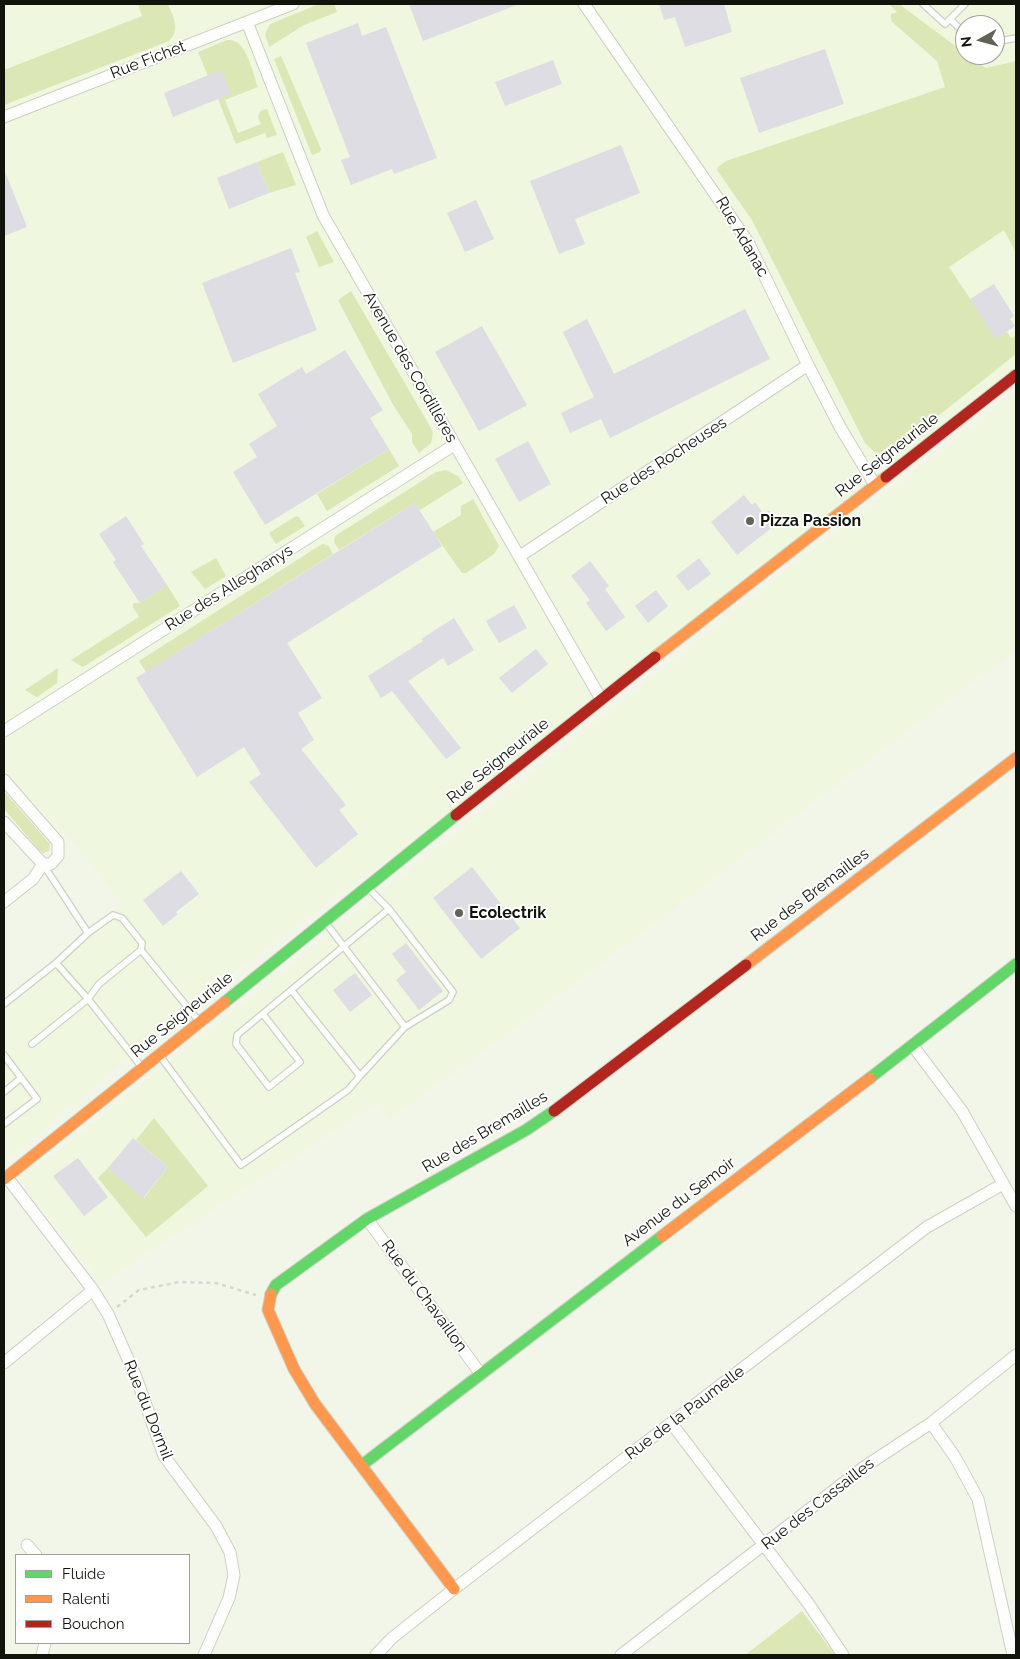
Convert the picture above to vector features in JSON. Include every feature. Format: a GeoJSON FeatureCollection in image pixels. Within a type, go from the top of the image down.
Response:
{"type":"FeatureCollection","features":[{"type":"Feature","properties":{"kind":"street","name":"Rue Fichet"},"geometry":{"type":"LineString","coordinates":[[4,117],[293,4]]}},
{"type":"Feature","properties":{"kind":"street","name":"Rue Adanac"},"geometry":{"type":"LineString","coordinates":[[584,4],[748,242],[840,427],[875,485]]}},
{"type":"Feature","properties":{"kind":"street","name":"Avenue des Cordillères"},"geometry":{"type":"LineString","coordinates":[[247,22],[322,215],[601,699]]}},
{"type":"Feature","properties":{"kind":"street","name":"Rue des Rocheuses"},"geometry":{"type":"LineString","coordinates":[[520,556],[808,365]]}},
{"type":"Feature","properties":{"kind":"street","name":"Rue Seigneuriale"},"geometry":{"type":"LineString","coordinates":[[7,1174],[601,699],[1016,375]]}},
{"type":"Feature","properties":{"kind":"street","name":"Rue des Alleghanys"},"geometry":{"type":"LineString","coordinates":[[4,731],[454,445]]}},
{"type":"Feature","properties":{"kind":"street","name":"Rue des Bremailles"},"geometry":{"type":"LineString","coordinates":[[269,1299],[276,1285],[367,1219],[526,1130],[574,1097],[1016,758]]}},
{"type":"Feature","properties":{"kind":"street"},"geometry":{"type":"LineString","coordinates":[[4,780],[58,842],[60,850],[58,856],[51,864],[43,864],[4,822]]}},
{"type":"Feature","properties":{"kind":"street"},"geometry":{"type":"LineString","coordinates":[[4,902],[33,879],[43,864]]}},
{"type":"Feature","properties":{"kind":"street","name":"Avenue du Semoir"},"geometry":{"type":"LineString","coordinates":[[362,1465],[480,1373],[913,1046],[1016,964]]}},
{"type":"Feature","properties":{"kind":"street"},"geometry":{"type":"LineString","coordinates":[[913,1046],[962,1111],[1016,1206]]}},
{"type":"Feature","properties":{"kind":"street","name":"Rue du Dormil"},"geometry":{"type":"LineString","coordinates":[[7,1174],[93,1290],[108,1314],[136,1377],[164,1456],[216,1526],[230,1552],[234,1575],[229,1598],[204,1655]]}},
{"type":"Feature","properties":{"kind":"street","name":"Rue de la Paumelle"},"geometry":{"type":"LineString","coordinates":[[376,1655],[392,1638],[454,1589],[927,1227],[1003,1184]]}},
{"type":"Feature","properties":{"kind":"street","name":"Rue du Chavaillon"},"geometry":{"type":"LineString","coordinates":[[367,1219],[480,1373]]}},
{"type":"Feature","properties":{"kind":"street"},"geometry":{"type":"LineString","coordinates":[[4,1363],[93,1290]]}},
{"type":"Feature","properties":{"kind":"street"},"geometry":{"type":"LineString","coordinates":[[269,1299],[268,1310],[272,1323],[294,1369],[315,1404],[454,1589]]}},
{"type":"Feature","properties":{"kind":"street","name":"Rue des Cassailles"},"geometry":{"type":"LineString","coordinates":[[621,1655],[864,1467],[931,1423],[1016,1355]]}},
{"type":"Feature","properties":{"kind":"street"},"geometry":{"type":"LineString","coordinates":[[931,1423],[955,1457],[978,1500],[1013,1655]]}},
{"type":"Feature","properties":{"kind":"street"},"geometry":{"type":"LineString","coordinates":[[672,1424],[808,1603],[843,1655]]}},
{"type":"Feature","properties":{"kind":"street"},"geometry":{"type":"LineString","coordinates":[[27,1545],[35,1554]]}},
{"type":"Feature","properties":{"kind":"lane"},"geometry":{"type":"LineString","coordinates":[[923,4],[945,24],[964,4]]}},
{"type":"Feature","properties":{"kind":"lane"},"geometry":{"type":"LineString","coordinates":[[950,19],[955,24]]}},
{"type":"Feature","properties":{"kind":"lane"},"geometry":{"type":"LineString","coordinates":[[43,864],[88,933]]}},
{"type":"Feature","properties":{"kind":"lane"},"geometry":{"type":"LineString","coordinates":[[159,1054],[241,1165],[348,1090],[405,1027],[449,1000],[452,992],[389,909],[367,887]]}},
{"type":"Feature","properties":{"kind":"lane"},"geometry":{"type":"LineString","coordinates":[[263,1014],[300,1062],[269,1087],[236,1044],[237,1035],[389,909]]}},
{"type":"Feature","properties":{"kind":"lane"},"geometry":{"type":"LineString","coordinates":[[4,1004],[56,964],[88,933],[113,915],[122,918],[142,943],[141,950],[99,984],[88,999],[32,1044]]}},
{"type":"Feature","properties":{"kind":"lane"},"geometry":{"type":"LineString","coordinates":[[325,921],[405,1027]]}},
{"type":"Feature","properties":{"kind":"lane"},"geometry":{"type":"LineString","coordinates":[[141,950],[200,1021]]}},
{"type":"Feature","properties":{"kind":"lane"},"geometry":{"type":"LineString","coordinates":[[56,964],[88,999],[142,1067]]}},
{"type":"Feature","properties":{"kind":"lane"},"geometry":{"type":"LineString","coordinates":[[292,991],[360,1076]]}},
{"type":"Feature","properties":{"kind":"lane"},"geometry":{"type":"LineString","coordinates":[[4,1055],[37,1099],[4,1124]]}},
{"type":"Feature","properties":{"kind":"lane"},"geometry":{"type":"LineString","coordinates":[[4,1092],[21,1078]]}},
{"type":"Feature","properties":{"kind":"path"},"geometry":{"type":"LineString","coordinates":[[108,1314],[139,1290],[179,1282],[216,1283],[269,1299]]}},
{"type":"Feature","properties":{"kind":"shaded area"},"geometry":{"type":"Polygon","coordinates":[[[4,4],[1016,4],[1016,375],[601,699],[196,1001],[4,1163],[4,999],[123,904],[71,839],[4,774],[4,4]]]}},
{"type":"Feature","properties":{"kind":"shaded area"},"geometry":{"type":"Polygon","coordinates":[[[1016,392],[1016,650],[524,1022],[390,1119],[377,1103],[102,1284],[21,1180],[747,602],[1016,392]]]}},
{"type":"Feature","properties":{"kind":"green space"},"geometry":{"type":"Polygon","coordinates":[[[138,4],[168,4],[175,23],[175,32],[169,41],[4,105],[4,70],[142,16],[138,4]]]}},
{"type":"Feature","properties":{"kind":"green space"},"geometry":{"type":"Polygon","coordinates":[[[319,4],[334,4],[337,12],[304,25],[269,47],[265,34],[270,24],[319,4]]]}},
{"type":"Feature","properties":{"kind":"green space"},"geometry":{"type":"Polygon","coordinates":[[[889,4],[899,4],[955,46],[955,65],[981,65],[986,68],[1016,61],[1016,253],[1004,230],[949,267],[996,338],[1007,332],[1011,338],[1016,336],[1016,354],[894,451],[877,454],[865,443],[752,220],[717,170],[726,161],[945,87],[937,61],[891,21],[891,14],[897,12],[889,4]]]}},
{"type":"Feature","properties":{"kind":"green space"},"geometry":{"type":"Polygon","coordinates":[[[227,40],[234,41],[244,50],[258,87],[225,100],[238,133],[261,124],[258,117],[260,111],[267,109],[277,135],[267,138],[265,133],[236,144],[218,99],[230,94],[221,71],[208,76],[198,52],[227,40]]]}},
{"type":"Feature","properties":{"kind":"green space"},"geometry":{"type":"Polygon","coordinates":[[[281,56],[321,149],[320,152],[312,155],[274,59],[281,56]]]}},
{"type":"Feature","properties":{"kind":"green space"},"geometry":{"type":"Polygon","coordinates":[[[283,152],[296,185],[269,193],[257,162],[283,152]]]}},
{"type":"Feature","properties":{"kind":"green space"},"geometry":{"type":"Polygon","coordinates":[[[317,231],[334,262],[319,267],[306,237],[317,231]]]}},
{"type":"Feature","properties":{"kind":"green space"},"geometry":{"type":"Polygon","coordinates":[[[351,291],[431,428],[433,433],[431,443],[419,453],[412,442],[412,434],[392,403],[338,300],[351,291]]]}},
{"type":"Feature","properties":{"kind":"green space"},"geometry":{"type":"Polygon","coordinates":[[[389,449],[399,466],[327,511],[317,494],[389,449]]]}},
{"type":"Feature","properties":{"kind":"green space"},"geometry":{"type":"Polygon","coordinates":[[[446,470],[458,476],[463,483],[420,510],[415,503],[339,550],[334,542],[335,536],[436,472],[446,470]]]}},
{"type":"Feature","properties":{"kind":"green space"},"geometry":{"type":"Polygon","coordinates":[[[473,499],[499,546],[494,554],[466,573],[462,573],[433,532],[461,515],[461,506],[473,499]]]}},
{"type":"Feature","properties":{"kind":"green space"},"geometry":{"type":"Polygon","coordinates":[[[296,516],[299,517],[305,526],[276,544],[269,533],[296,516]]]}},
{"type":"Feature","properties":{"kind":"green space"},"geometry":{"type":"Polygon","coordinates":[[[322,544],[328,545],[333,554],[146,672],[139,661],[322,544]]]}},
{"type":"Feature","properties":{"kind":"green space"},"geometry":{"type":"Polygon","coordinates":[[[216,558],[226,576],[205,589],[191,572],[216,558]]]}},
{"type":"Feature","properties":{"kind":"green space"},"geometry":{"type":"Polygon","coordinates":[[[167,585],[180,606],[83,667],[71,660],[139,617],[133,607],[133,603],[140,603],[167,585]]]}},
{"type":"Feature","properties":{"kind":"green space"},"geometry":{"type":"Polygon","coordinates":[[[58,668],[57,683],[37,697],[25,690],[58,668]]]}},
{"type":"Feature","properties":{"kind":"green space"},"geometry":{"type":"Polygon","coordinates":[[[4,791],[50,844],[49,851],[43,853],[39,850],[4,809],[4,791]]]}},
{"type":"Feature","properties":{"kind":"green space"},"geometry":{"type":"Polygon","coordinates":[[[154,1118],[208,1186],[146,1237],[98,1178],[108,1168],[144,1198],[168,1167],[136,1140],[154,1118]]]}},
{"type":"Feature","properties":{"kind":"green space"},"geometry":{"type":"Polygon","coordinates":[[[802,1611],[835,1655],[745,1655],[802,1611]]]}},
{"type":"Feature","properties":{"kind":"building"},"geometry":{"type":"Polygon","coordinates":[[[409,4],[517,4],[517,5],[423,41],[409,4]]]}},
{"type":"Feature","properties":{"kind":"building"},"geometry":{"type":"Polygon","coordinates":[[[659,4],[724,4],[732,32],[685,47],[675,17],[664,20],[659,4]]]}},
{"type":"Feature","properties":{"kind":"building"},"geometry":{"type":"Polygon","coordinates":[[[358,23],[362,36],[386,27],[437,158],[394,174],[392,169],[351,185],[341,160],[350,157],[306,43],[358,23]]]}},
{"type":"Feature","properties":{"kind":"building"},"geometry":{"type":"Polygon","coordinates":[[[825,49],[844,104],[759,133],[740,78],[825,49]]]}},
{"type":"Feature","properties":{"kind":"building"},"geometry":{"type":"Polygon","coordinates":[[[553,60],[562,84],[505,106],[495,82],[553,60]]]}},
{"type":"Feature","properties":{"kind":"building"},"geometry":{"type":"Polygon","coordinates":[[[221,70],[231,94],[173,117],[164,93],[221,70]]]}},
{"type":"Feature","properties":{"kind":"building"},"geometry":{"type":"Polygon","coordinates":[[[621,145],[640,193],[575,219],[585,244],[559,254],[530,181],[621,145]]]}},
{"type":"Feature","properties":{"kind":"building"},"geometry":{"type":"Polygon","coordinates":[[[257,162],[269,193],[229,209],[217,178],[257,162]]]}},
{"type":"Feature","properties":{"kind":"building"},"geometry":{"type":"Polygon","coordinates":[[[4,169],[27,227],[4,236],[4,169]]]}},
{"type":"Feature","properties":{"kind":"building"},"geometry":{"type":"Polygon","coordinates":[[[476,200],[494,239],[465,252],[447,213],[476,200]]]}},
{"type":"Feature","properties":{"kind":"building"},"geometry":{"type":"Polygon","coordinates":[[[291,248],[300,272],[295,273],[317,330],[233,363],[202,283],[291,248]]]}},
{"type":"Feature","properties":{"kind":"building"},"geometry":{"type":"Polygon","coordinates":[[[994,284],[1014,316],[1010,319],[1015,326],[996,339],[970,299],[994,284]]]}},
{"type":"Feature","properties":{"kind":"building"},"geometry":{"type":"Polygon","coordinates":[[[745,309],[770,359],[610,438],[601,419],[570,433],[561,413],[594,397],[563,332],[587,319],[614,374],[745,309]]]}},
{"type":"Feature","properties":{"kind":"building"},"geometry":{"type":"Polygon","coordinates":[[[482,326],[527,405],[479,431],[435,352],[482,326]]]}},
{"type":"Feature","properties":{"kind":"building"},"geometry":{"type":"Polygon","coordinates":[[[345,350],[383,410],[370,418],[389,449],[265,525],[233,472],[257,457],[249,444],[277,426],[258,394],[302,367],[306,374],[345,350]]]}},
{"type":"Feature","properties":{"kind":"building"},"geometry":{"type":"Polygon","coordinates":[[[528,441],[551,484],[519,502],[495,459],[528,441]]]}},
{"type":"Feature","properties":{"kind":"building"},"geometry":{"type":"Polygon","coordinates":[[[744,495],[752,505],[755,502],[764,514],[769,510],[779,522],[737,555],[711,522],[744,495]]]}},
{"type":"Feature","properties":{"kind":"building"},"geometry":{"type":"Polygon","coordinates":[[[415,503],[442,546],[287,643],[322,698],[298,713],[314,740],[301,749],[346,805],[339,810],[358,834],[316,868],[249,782],[261,774],[244,747],[197,777],[136,678],[415,503]]]}},
{"type":"Feature","properties":{"kind":"building"},"geometry":{"type":"Polygon","coordinates":[[[126,516],[144,544],[141,546],[167,585],[140,603],[113,562],[116,560],[99,534],[126,516]]]}},
{"type":"Feature","properties":{"kind":"building"},"geometry":{"type":"Polygon","coordinates":[[[699,558],[711,574],[688,591],[676,576],[699,558]]]}},
{"type":"Feature","properties":{"kind":"building"},"geometry":{"type":"Polygon","coordinates":[[[590,561],[609,586],[605,589],[625,617],[606,631],[586,603],[590,600],[571,576],[590,561]]]}},
{"type":"Feature","properties":{"kind":"building"},"geometry":{"type":"Polygon","coordinates":[[[656,590],[668,606],[648,623],[635,606],[656,590]]]}},
{"type":"Feature","properties":{"kind":"building"},"geometry":{"type":"Polygon","coordinates":[[[514,605],[527,628],[499,643],[486,621],[514,605]]]}},
{"type":"Feature","properties":{"kind":"building"},"geometry":{"type":"Polygon","coordinates":[[[454,618],[474,650],[448,666],[443,658],[408,681],[461,748],[446,759],[392,691],[381,698],[368,676],[423,641],[421,639],[454,618]]]}},
{"type":"Feature","properties":{"kind":"building"},"geometry":{"type":"Polygon","coordinates":[[[536,649],[548,664],[512,693],[499,678],[536,649]]]}},
{"type":"Feature","properties":{"kind":"building"},"geometry":{"type":"Polygon","coordinates":[[[472,867],[520,928],[481,959],[433,898],[472,867]]]}},
{"type":"Feature","properties":{"kind":"building"},"geometry":{"type":"Polygon","coordinates":[[[181,871],[199,894],[176,912],[178,914],[163,926],[143,900],[181,871]]]}},
{"type":"Feature","properties":{"kind":"building"},"geometry":{"type":"Polygon","coordinates":[[[406,943],[443,991],[419,1010],[396,980],[406,972],[392,954],[406,943]]]}},
{"type":"Feature","properties":{"kind":"building"},"geometry":{"type":"Polygon","coordinates":[[[355,973],[372,995],[350,1012],[333,990],[355,973]]]}},
{"type":"Feature","properties":{"kind":"building"},"geometry":{"type":"Polygon","coordinates":[[[133,1138],[168,1167],[143,1198],[108,1168],[133,1138]]]}},
{"type":"Feature","properties":{"kind":"building"},"geometry":{"type":"Polygon","coordinates":[[[78,1158],[108,1197],[84,1216],[53,1176],[78,1158]]]}},
{"type":"Feature","properties":{"kind":"traffic: fast"},"geometry":{"type":"LineString","coordinates":[[225,1002],[456,815]]}},
{"type":"Feature","properties":{"kind":"traffic: fast"},"geometry":{"type":"LineString","coordinates":[[870,1078],[1016,964]]}},
{"type":"Feature","properties":{"kind":"traffic: fast"},"geometry":{"type":"LineString","coordinates":[[271,1294],[276,1285],[367,1219],[526,1130],[554,1111]]}},
{"type":"Feature","properties":{"kind":"traffic: fast"},"geometry":{"type":"LineString","coordinates":[[362,1465],[662,1236]]}},
{"type":"Feature","properties":{"kind":"traffic: slow"},"geometry":{"type":"LineString","coordinates":[[655,657],[886,477]]}},
{"type":"Feature","properties":{"kind":"traffic: slow"},"geometry":{"type":"LineString","coordinates":[[746,965],[1016,758]]}},
{"type":"Feature","properties":{"kind":"traffic: slow"},"geometry":{"type":"LineString","coordinates":[[4,1179],[225,1002]]}},
{"type":"Feature","properties":{"kind":"traffic: slow"},"geometry":{"type":"LineString","coordinates":[[662,1236],[870,1078]]}},
{"type":"Feature","properties":{"kind":"traffic: slow"},"geometry":{"type":"LineString","coordinates":[[271,1294],[268,1310],[294,1369],[315,1404],[454,1589]]}},
{"type":"Feature","properties":{"kind":"traffic: jam"},"geometry":{"type":"LineString","coordinates":[[886,477],[1016,375]]}},
{"type":"Feature","properties":{"kind":"traffic: jam"},"geometry":{"type":"LineString","coordinates":[[456,815],[655,657]]}},
{"type":"Feature","properties":{"kind":"traffic: jam"},"geometry":{"type":"LineString","coordinates":[[554,1111],[746,965]]}},
{"type":"Feature","properties":{"kind":"place","name":"Pizza Passion"},"geometry":{"type":"Point","coordinates":[750,521]}},
{"type":"Feature","properties":{"kind":"place","name":"Ecolectrik"},"geometry":{"type":"Point","coordinates":[459,913]}}]}
